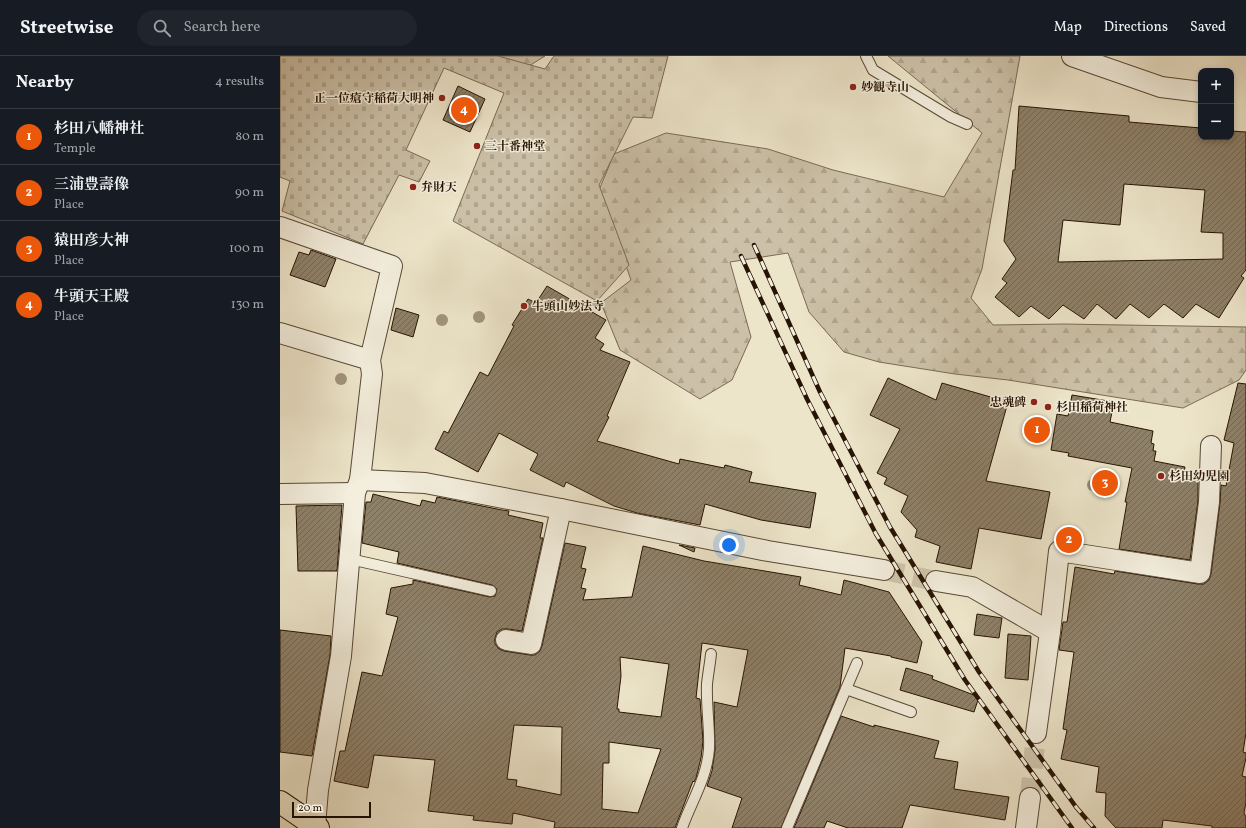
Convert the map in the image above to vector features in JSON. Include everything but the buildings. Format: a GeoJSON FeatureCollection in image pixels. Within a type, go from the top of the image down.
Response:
{"type":"FeatureCollection","features":[{"type":"Feature","properties":{"kind":"highway"},"geometry":{"type":"LineString","coordinates":[[280,802],[314,828]]}},
{"type":"Feature","properties":{"kind":"street"},"geometry":{"type":"LineString","coordinates":[[1072,56],[1161,87],[1198,92]]}},
{"type":"Feature","properties":{"kind":"street"},"geometry":{"type":"LineString","coordinates":[[280,227],[392,266],[370,360],[372,374],[358,486],[341,656],[318,790],[314,828]]}},
{"type":"Feature","properties":{"kind":"street"},"geometry":{"type":"LineString","coordinates":[[280,333],[370,360]]}},
{"type":"Feature","properties":{"kind":"street"},"geometry":{"type":"LineString","coordinates":[[1036,733],[1050,632],[1059,551],[1200,574],[1209,502],[1211,446]]}},
{"type":"Feature","properties":{"kind":"street"},"geometry":{"type":"LineString","coordinates":[[280,494],[358,486],[425,483],[561,508],[768,551],[884,570]]}},
{"type":"Feature","properties":{"kind":"street"},"geometry":{"type":"LineString","coordinates":[[506,640],[531,644],[561,508]]}},
{"type":"Feature","properties":{"kind":"street"},"geometry":{"type":"LineString","coordinates":[[936,581],[972,587],[1050,632]]}},
{"type":"Feature","properties":{"kind":"street"},"geometry":{"type":"LineString","coordinates":[[1026,828],[1030,798]]}},
{"type":"Feature","properties":{"kind":"lane"},"geometry":{"type":"LineString","coordinates":[[866,56],[873,70],[951,117],[967,124]]}},
{"type":"Feature","properties":{"kind":"lane"},"geometry":{"type":"LineString","coordinates":[[350,559],[491,591]]}},
{"type":"Feature","properties":{"kind":"lane"},"geometry":{"type":"LineString","coordinates":[[682,828],[699,789],[709,750],[707,684],[711,654]]}},
{"type":"Feature","properties":{"kind":"lane"},"geometry":{"type":"LineString","coordinates":[[787,828],[857,663]]}},
{"type":"Feature","properties":{"kind":"lane"},"geometry":{"type":"LineString","coordinates":[[846,689],[911,712]]}},
{"type":"Feature","properties":{"kind":"green space"},"geometry":{"type":"Polygon","coordinates":[[[280,56],[498,56],[545,69],[554,56],[668,56],[652,118],[633,117],[599,185],[629,265],[597,301],[453,221],[504,93],[444,68],[406,150],[430,161],[419,182],[399,175],[363,244],[282,211],[290,181],[280,177],[280,56]]]}},
{"type":"Feature","properties":{"kind":"green space"},"geometry":{"type":"Polygon","coordinates":[[[466,56],[545,56],[516,74],[466,56]]]}},
{"type":"Feature","properties":{"kind":"green space"},"geometry":{"type":"Polygon","coordinates":[[[888,56],[1020,56],[982,269],[971,298],[993,325],[1063,324],[1246,327],[1246,370],[1239,380],[1183,408],[1008,380],[955,374],[879,362],[844,352],[809,312],[788,253],[730,262],[751,337],[732,380],[700,399],[620,350],[601,303],[631,280],[599,190],[614,154],[666,133],[768,149],[833,170],[944,197],[982,133],[888,56]]]}},
{"type":"Feature","properties":{"kind":"tunnel"},"geometry":{"type":"LineString","coordinates":[[884,570],[936,581]]}},
{"type":"Feature","properties":{"kind":"tunnel"},"geometry":{"type":"LineString","coordinates":[[1030,798],[1036,733]]}},
{"type":"Feature","properties":{"kind":"railway"},"geometry":{"type":"LineString","coordinates":[[754,245],[820,392],[890,527],[979,672],[1076,807],[1094,828]]}},
{"type":"Feature","properties":{"kind":"railway"},"geometry":{"type":"LineString","coordinates":[[741,256],[807,399],[876,534],[965,680],[1072,828]]}},
{"type":"Feature","properties":{"kind":"place","name":"妙観寺山"},"geometry":{"type":"Point","coordinates":[853,87]}},
{"type":"Feature","properties":{"kind":"place","name":"正一位瘡守稲荷大明神"},"geometry":{"type":"Point","coordinates":[442,98]}},
{"type":"Feature","properties":{"kind":"place","name":"牛頭天王殿"},"geometry":{"type":"Point","coordinates":[464,110]}},
{"type":"Feature","properties":{"kind":"place","name":"三十番神堂"},"geometry":{"type":"Point","coordinates":[477,146]}},
{"type":"Feature","properties":{"kind":"place","name":"弁財天"},"geometry":{"type":"Point","coordinates":[413,187]}},
{"type":"Feature","properties":{"kind":"place","name":"牛頭山妙法寺"},"geometry":{"type":"Point","coordinates":[524,306]}},
{"type":"Feature","properties":{"kind":"place","name":"忠魂碑"},"geometry":{"type":"Point","coordinates":[1034,402]}},
{"type":"Feature","properties":{"kind":"place","name":"杉田稲荷神社"},"geometry":{"type":"Point","coordinates":[1048,407]}},
{"type":"Feature","properties":{"kind":"place","name":"杉田八幡神社"},"geometry":{"type":"Point","coordinates":[1037,430]}},
{"type":"Feature","properties":{"kind":"place","name":"杉田幼児園"},"geometry":{"type":"Point","coordinates":[1161,476]}},
{"type":"Feature","properties":{"kind":"place","name":"猿田彦大神"},"geometry":{"type":"Point","coordinates":[1105,483]}},
{"type":"Feature","properties":{"kind":"place","name":"三浦豊壽像"},"geometry":{"type":"Point","coordinates":[1069,540]}}]}
